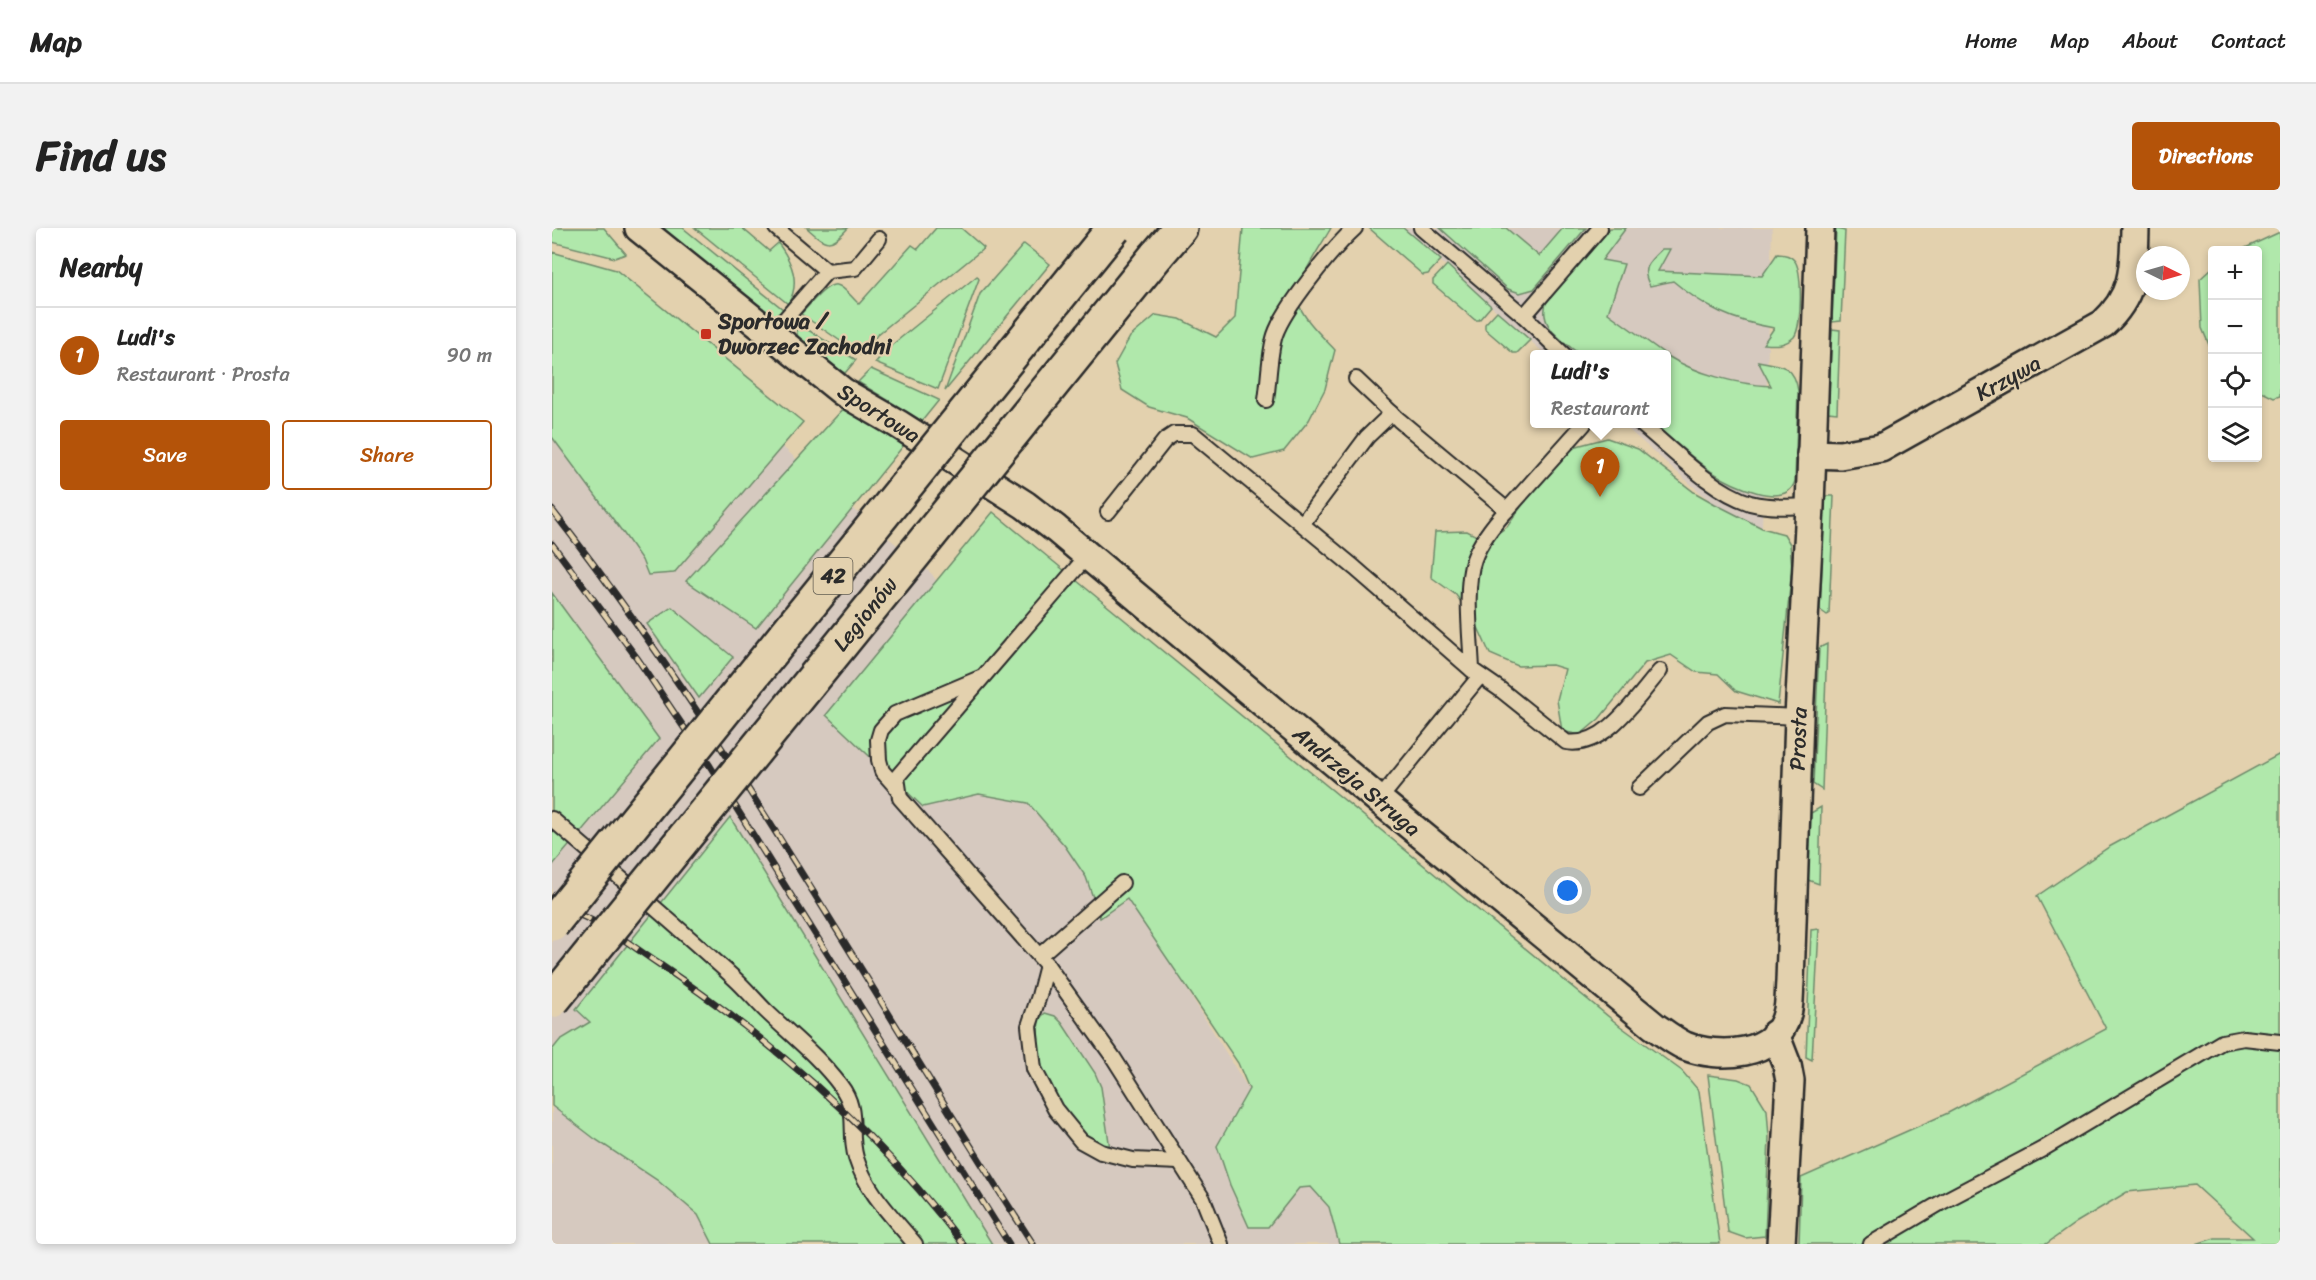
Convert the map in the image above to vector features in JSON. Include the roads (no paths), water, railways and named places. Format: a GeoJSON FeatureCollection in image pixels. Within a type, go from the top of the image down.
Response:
{"type":"FeatureCollection","features":[{"type":"Feature","properties":{"kind":"main road","name":"42"},"geometry":{"type":"LineString","coordinates":[[552,924],[1114,228]]}},
{"type":"Feature","properties":{"kind":"main road","name":"Legionów"},"geometry":{"type":"LineString","coordinates":[[552,1001],[1180,228]]}},
{"type":"Feature","properties":{"kind":"street","name":"Sportowa"},"geometry":{"type":"LineString","coordinates":[[639,228],[843,392],[952,459]]}},
{"type":"Feature","properties":{"kind":"street","name":"Prosta"},"geometry":{"type":"LineString","coordinates":[[1775,1034],[1787,1015],[1791,982],[1799,717],[1810,506],[1820,228]]}},
{"type":"Feature","properties":{"kind":"street","name":"Krzywa"},"geometry":{"type":"LineString","coordinates":[[1811,454],[1840,455],[1881,448],[2103,324],[2117,311],[2131,281],[2135,228]]}},
{"type":"Feature","properties":{"kind":"street","name":"Andrzeja Struga"},"geometry":{"type":"LineString","coordinates":[[952,459],[1025,505],[1625,1004],[1682,1045],[1725,1053],[1743,1052],[1759,1047],[1775,1034]]}},
{"type":"Feature","properties":{"kind":"street"},"geometry":{"type":"LineString","coordinates":[[1775,1034],[1787,1065],[1790,1081],[1784,1242]]}},
{"type":"Feature","properties":{"kind":"lane"},"geometry":{"type":"LineString","coordinates":[[776,228],[827,271]]}},
{"type":"Feature","properties":{"kind":"lane"},"geometry":{"type":"LineString","coordinates":[[1266,400],[1275,335],[1298,297],[1342,239],[1355,228]]}},
{"type":"Feature","properties":{"kind":"lane"},"geometry":{"type":"LineString","coordinates":[[1420,228],[1524,316],[1560,350]]}},
{"type":"Feature","properties":{"kind":"lane"},"geometry":{"type":"LineString","coordinates":[[1524,316],[1600,228]]}},
{"type":"Feature","properties":{"kind":"lane"},"geometry":{"type":"LineString","coordinates":[[771,335],[827,271],[855,268],[879,239]]}},
{"type":"Feature","properties":{"kind":"lane"},"geometry":{"type":"LineString","coordinates":[[1356,379],[1392,413],[1508,510]]}},
{"type":"Feature","properties":{"kind":"lane"},"geometry":{"type":"LineString","coordinates":[[1302,524],[1367,437],[1392,413]]}},
{"type":"Feature","properties":{"kind":"lane"},"geometry":{"type":"LineString","coordinates":[[1379,800],[1476,673],[1469,584],[1473,561],[1490,529],[1580,428]]}},
{"type":"Feature","properties":{"kind":"lane"},"geometry":{"type":"LineString","coordinates":[[1647,428],[1721,490],[1751,503],[1790,507],[1810,506]]}},
{"type":"Feature","properties":{"kind":"lane"},"geometry":{"type":"LineString","coordinates":[[1108,512],[1165,440],[1174,434],[1193,434],[1451,649],[1476,673],[1509,696],[1566,742],[1575,744],[1603,734],[1660,671]]}},
{"type":"Feature","properties":{"kind":"lane"},"geometry":{"type":"LineString","coordinates":[[1087,556],[897,777],[897,788],[900,798],[1043,960],[1113,1057],[1203,1199],[1221,1244]]}},
{"type":"Feature","properties":{"kind":"lane"},"geometry":{"type":"LineString","coordinates":[[897,788],[882,771],[879,760],[878,740],[886,723],[895,714],[905,709],[984,676]]}},
{"type":"Feature","properties":{"kind":"lane"},"geometry":{"type":"LineString","coordinates":[[1639,788],[1708,722],[1725,714],[1799,717]]}},
{"type":"Feature","properties":{"kind":"lane"},"geometry":{"type":"LineString","coordinates":[[552,819],[735,979],[820,1061],[851,1101],[854,1122],[852,1137],[862,1174],[883,1208],[915,1244]]}},
{"type":"Feature","properties":{"kind":"lane"},"geometry":{"type":"LineString","coordinates":[[1122,883],[1043,960],[1039,996],[1029,1026],[1034,1069],[1054,1109],[1081,1141],[1101,1152],[1133,1160],[1179,1162]]}},
{"type":"Feature","properties":{"kind":"lane"},"geometry":{"type":"LineString","coordinates":[[1871,1244],[1942,1202],[2041,1150],[2222,1042],[2244,1038],[2280,1042]]}},
{"type":"Feature","properties":{"kind":"railway"},"geometry":{"type":"LineString","coordinates":[[552,510],[618,598],[742,779],[1033,1244]]}},
{"type":"Feature","properties":{"kind":"railway"},"geometry":{"type":"LineString","coordinates":[[552,544],[637,658],[710,766],[1009,1244]]}},
{"type":"Feature","properties":{"kind":"railway"},"geometry":{"type":"LineString","coordinates":[[552,903],[606,928],[701,994],[783,1057],[822,1091],[896,1164],[963,1244]]}},
{"type":"Feature","properties":{"kind":"place","name":"Sportowa / Dworzec Zachodni"},"geometry":{"type":"Point","coordinates":[706,334]}},
{"type":"Feature","properties":{"kind":"place","name":"Ludi's"},"geometry":{"type":"Point","coordinates":[1600,497]}}]}
